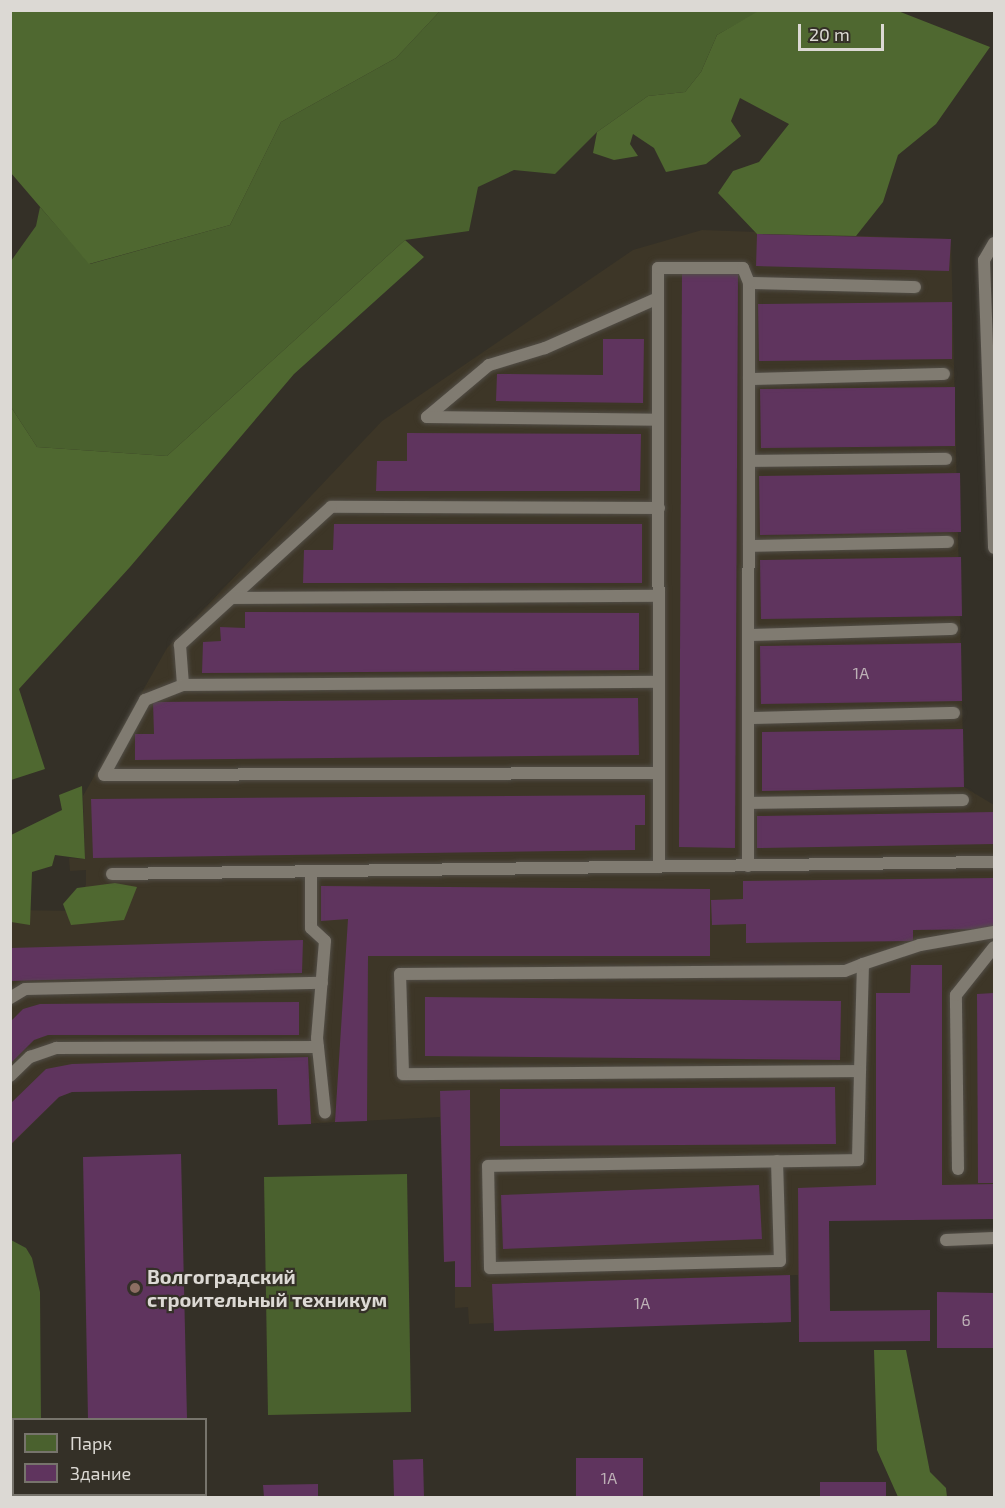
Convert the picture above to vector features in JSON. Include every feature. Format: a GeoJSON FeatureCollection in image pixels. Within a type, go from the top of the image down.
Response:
{"type":"FeatureCollection","features":[{"type":"Feature","properties":{"kind":"lane"},"geometry":{"type":"LineString","coordinates":[[994,243],[984,260],[994,548]]}},
{"type":"Feature","properties":{"kind":"lane"},"geometry":{"type":"LineString","coordinates":[[659,867],[658,268],[743,268],[749,282],[748,866]]}},
{"type":"Feature","properties":{"kind":"lane"},"geometry":{"type":"LineString","coordinates":[[749,282],[915,287]]}},
{"type":"Feature","properties":{"kind":"lane"},"geometry":{"type":"LineString","coordinates":[[658,298],[545,348],[489,365],[427,417],[658,420]]}},
{"type":"Feature","properties":{"kind":"lane"},"geometry":{"type":"LineString","coordinates":[[749,379],[944,374]]}},
{"type":"Feature","properties":{"kind":"lane"},"geometry":{"type":"LineString","coordinates":[[749,461],[946,459]]}},
{"type":"Feature","properties":{"kind":"lane"},"geometry":{"type":"LineString","coordinates":[[183,685],[180,645],[331,507],[659,508]]}},
{"type":"Feature","properties":{"kind":"lane"},"geometry":{"type":"LineString","coordinates":[[749,546],[948,542]]}},
{"type":"Feature","properties":{"kind":"lane"},"geometry":{"type":"LineString","coordinates":[[232,598],[659,596]]}},
{"type":"Feature","properties":{"kind":"lane"},"geometry":{"type":"LineString","coordinates":[[748,634],[952,629]]}},
{"type":"Feature","properties":{"kind":"lane"},"geometry":{"type":"LineString","coordinates":[[659,682],[183,685],[146,700],[104,775],[659,772]]}},
{"type":"Feature","properties":{"kind":"lane"},"geometry":{"type":"LineString","coordinates":[[749,718],[954,713]]}},
{"type":"Feature","properties":{"kind":"lane"},"geometry":{"type":"LineString","coordinates":[[749,803],[963,800]]}},
{"type":"Feature","properties":{"kind":"lane"},"geometry":{"type":"LineString","coordinates":[[112,874],[994,862]]}},
{"type":"Feature","properties":{"kind":"lane"},"geometry":{"type":"LineString","coordinates":[[311,872],[311,928],[326,941],[318,1047],[325,1113]]}},
{"type":"Feature","properties":{"kind":"lane"},"geometry":{"type":"LineString","coordinates":[[860,1071],[403,1074],[400,974],[845,971],[920,945],[994,932]]}},
{"type":"Feature","properties":{"kind":"lane"},"geometry":{"type":"LineString","coordinates":[[958,1169],[956,995],[994,947]]}},
{"type":"Feature","properties":{"kind":"lane"},"geometry":{"type":"LineString","coordinates":[[777,1161],[780,1261],[490,1268],[488,1166],[777,1161],[858,1160],[863,964]]}},
{"type":"Feature","properties":{"kind":"lane"},"geometry":{"type":"LineString","coordinates":[[10,998],[25,990],[322,983]]}},
{"type":"Feature","properties":{"kind":"lane"},"geometry":{"type":"LineString","coordinates":[[10,1076],[30,1057],[56,1048],[318,1047]]}},
{"type":"Feature","properties":{"kind":"lane"},"geometry":{"type":"LineString","coordinates":[[946,1240],[994,1238]]}},
{"type":"Feature","properties":{"kind":"shaded area"},"geometry":{"type":"Polygon","coordinates":[[[702,230],[951,239],[964,787],[994,805],[994,1219],[829,1221],[830,1311],[930,1341],[799,1342],[798,1275],[493,1284],[493,1323],[469,1324],[468,1307],[455,1308],[455,1262],[444,1262],[440,1117],[278,1125],[277,1089],[72,1092],[59,1097],[11,1145],[11,910],[77,911],[86,884],[86,870],[70,871],[69,858],[85,859],[83,796],[167,648],[382,421],[633,250],[702,230]]]}},
{"type":"Feature","properties":{"kind":"green space"},"geometry":{"type":"Polygon","coordinates":[[[760,10],[898,11],[990,47],[936,124],[898,155],[883,202],[856,236],[757,234],[718,193],[733,171],[759,162],[789,124],[740,98],[731,121],[741,136],[706,164],[666,172],[654,148],[633,134],[630,144],[638,156],[614,160],[593,153],[597,132],[648,96],[685,92],[701,72],[717,35],[760,10]]]}},
{"type":"Feature","properties":{"kind":"green space"},"geometry":{"type":"Polygon","coordinates":[[[10,11],[440,11],[396,58],[281,122],[230,225],[89,264],[11,173],[10,11]]]}},
{"type":"Feature","properties":{"kind":"green space"},"geometry":{"type":"Polygon","coordinates":[[[440,11],[760,11],[717,35],[701,72],[685,92],[648,96],[597,132],[555,174],[514,170],[478,187],[469,231],[405,240],[167,456],[37,447],[11,407],[11,261],[36,226],[40,207],[90,264],[230,225],[281,122],[396,58],[440,11]]]}},
{"type":"Feature","properties":{"kind":"green space"},"geometry":{"type":"Polygon","coordinates":[[[405,240],[424,257],[294,374],[130,567],[19,689],[45,769],[11,780],[11,407],[37,447],[167,456],[405,240]]]}},
{"type":"Feature","properties":{"kind":"green space"},"geometry":{"type":"Polygon","coordinates":[[[82,786],[85,859],[55,855],[52,866],[32,872],[30,925],[11,922],[11,835],[62,810],[59,795],[82,786]]]}},
{"type":"Feature","properties":{"kind":"green space"},"geometry":{"type":"Polygon","coordinates":[[[115,883],[137,887],[124,920],[71,925],[63,904],[77,888],[115,883]]]}},
{"type":"Feature","properties":{"kind":"green space"},"geometry":{"type":"Polygon","coordinates":[[[407,1174],[411,1412],[268,1415],[264,1177],[407,1174]]]}},
{"type":"Feature","properties":{"kind":"green space"},"geometry":{"type":"Polygon","coordinates":[[[11,1240],[26,1248],[32,1258],[40,1292],[41,1418],[12,1418],[12,1496],[34,1496],[11,1497],[11,1240]]]}},
{"type":"Feature","properties":{"kind":"green space"},"geometry":{"type":"Polygon","coordinates":[[[874,1350],[906,1350],[930,1472],[946,1488],[947,1497],[898,1497],[877,1450],[874,1350]]]}},
{"type":"Feature","properties":{"kind":"building"},"geometry":{"type":"Polygon","coordinates":[[[757,234],[951,239],[949,271],[756,266],[757,234]]]}},
{"type":"Feature","properties":{"kind":"building"},"geometry":{"type":"Polygon","coordinates":[[[738,272],[735,848],[679,847],[682,273],[738,272]]]}},
{"type":"Feature","properties":{"kind":"building"},"geometry":{"type":"Polygon","coordinates":[[[952,302],[952,359],[759,361],[758,304],[952,302]]]}},
{"type":"Feature","properties":{"kind":"building"},"geometry":{"type":"Polygon","coordinates":[[[603,339],[644,339],[643,403],[496,401],[497,374],[603,375],[603,339]]]}},
{"type":"Feature","properties":{"kind":"building"},"geometry":{"type":"Polygon","coordinates":[[[955,387],[955,446],[761,448],[760,389],[955,387]]]}},
{"type":"Feature","properties":{"kind":"building"},"geometry":{"type":"Polygon","coordinates":[[[407,433],[641,434],[640,491],[376,491],[377,461],[407,461],[407,433]]]}},
{"type":"Feature","properties":{"kind":"building"},"geometry":{"type":"Polygon","coordinates":[[[960,473],[961,532],[760,535],[759,476],[960,473]]]}},
{"type":"Feature","properties":{"kind":"building"},"geometry":{"type":"Polygon","coordinates":[[[334,524],[642,524],[642,583],[303,583],[304,550],[333,550],[334,524]]]}},
{"type":"Feature","properties":{"kind":"building"},"geometry":{"type":"Polygon","coordinates":[[[961,557],[962,616],[761,619],[760,560],[961,557]]]}},
{"type":"Feature","properties":{"kind":"building"},"geometry":{"type":"Polygon","coordinates":[[[245,612],[639,613],[639,670],[202,673],[203,642],[221,641],[220,627],[245,628],[245,612]]]}},
{"type":"Feature","properties":{"kind":"building"},"geometry":{"type":"Polygon","coordinates":[[[961,643],[962,701],[761,704],[760,646],[961,643]]]}},
{"type":"Feature","properties":{"kind":"building"},"geometry":{"type":"Polygon","coordinates":[[[638,698],[639,755],[135,760],[135,734],[154,734],[153,702],[638,698]]]}},
{"type":"Feature","properties":{"kind":"building"},"geometry":{"type":"Polygon","coordinates":[[[963,729],[964,787],[762,791],[762,732],[963,729]]]}},
{"type":"Feature","properties":{"kind":"building"},"geometry":{"type":"Polygon","coordinates":[[[645,795],[645,825],[635,825],[635,850],[93,858],[91,799],[645,795]]]}},
{"type":"Feature","properties":{"kind":"building"},"geometry":{"type":"Polygon","coordinates":[[[994,812],[994,844],[757,848],[757,816],[994,812]]]}},
{"type":"Feature","properties":{"kind":"building"},"geometry":{"type":"Polygon","coordinates":[[[993,878],[993,929],[913,930],[913,941],[746,943],[746,924],[712,925],[711,900],[743,899],[743,881],[993,878]]]}},
{"type":"Feature","properties":{"kind":"building"},"geometry":{"type":"Polygon","coordinates":[[[321,886],[710,889],[710,956],[368,956],[367,1121],[335,1122],[348,919],[321,921],[321,886]]]}},
{"type":"Feature","properties":{"kind":"building"},"geometry":{"type":"Polygon","coordinates":[[[303,940],[302,973],[10,981],[10,948],[303,940]]]}},
{"type":"Feature","properties":{"kind":"building"},"geometry":{"type":"Polygon","coordinates":[[[911,965],[942,965],[942,1185],[994,1184],[994,1219],[829,1221],[830,1311],[930,1310],[930,1341],[799,1342],[798,1188],[876,1185],[876,993],[910,993],[911,965]]]}},
{"type":"Feature","properties":{"kind":"building"},"geometry":{"type":"Polygon","coordinates":[[[994,993],[994,1183],[978,1183],[977,994],[994,993]]]}},
{"type":"Feature","properties":{"kind":"building"},"geometry":{"type":"Polygon","coordinates":[[[425,997],[841,1001],[840,1060],[425,1056],[425,997]]]}},
{"type":"Feature","properties":{"kind":"building"},"geometry":{"type":"Polygon","coordinates":[[[299,1002],[299,1035],[48,1035],[34,1040],[10,1064],[10,1022],[23,1009],[40,1004],[299,1002]]]}},
{"type":"Feature","properties":{"kind":"building"},"geometry":{"type":"Polygon","coordinates":[[[308,1057],[311,1124],[278,1125],[277,1089],[72,1092],[59,1097],[10,1145],[10,1104],[46,1069],[72,1064],[308,1057]]]}},
{"type":"Feature","properties":{"kind":"building"},"geometry":{"type":"Polygon","coordinates":[[[835,1087],[836,1144],[500,1146],[500,1089],[835,1087]]]}},
{"type":"Feature","properties":{"kind":"building"},"geometry":{"type":"Polygon","coordinates":[[[470,1090],[471,1287],[455,1287],[455,1261],[444,1262],[440,1091],[470,1090]]]}},
{"type":"Feature","properties":{"kind":"building","name":"Волгоградский строительный техникум"},"geometry":{"type":"Polygon","coordinates":[[[181,1154],[187,1418],[88,1418],[83,1157],[181,1154]]]}},
{"type":"Feature","properties":{"kind":"building"},"geometry":{"type":"Polygon","coordinates":[[[759,1185],[762,1239],[503,1249],[501,1195],[759,1185]]]}},
{"type":"Feature","properties":{"kind":"building"},"geometry":{"type":"Polygon","coordinates":[[[790,1275],[791,1322],[494,1331],[492,1284],[790,1275]]]}},
{"type":"Feature","properties":{"kind":"building"},"geometry":{"type":"Polygon","coordinates":[[[937,1292],[994,1293],[994,1348],[937,1348],[937,1292]]]}},
{"type":"Feature","properties":{"kind":"building"},"geometry":{"type":"Polygon","coordinates":[[[576,1458],[643,1458],[643,1497],[576,1497],[576,1458]]]}},
{"type":"Feature","properties":{"kind":"building"},"geometry":{"type":"Polygon","coordinates":[[[423,1459],[424,1497],[394,1497],[393,1460],[423,1459]]]}},
{"type":"Feature","properties":{"kind":"building"},"geometry":{"type":"Polygon","coordinates":[[[820,1482],[886,1482],[886,1497],[820,1497],[820,1482]]]}},
{"type":"Feature","properties":{"kind":"building"},"geometry":{"type":"Polygon","coordinates":[[[318,1484],[318,1497],[264,1497],[263,1485],[318,1484]]]}},
{"type":"Feature","properties":{"kind":"building"},"geometry":{"type":"Polygon","coordinates":[[[90,1496],[188,1496],[188,1497],[90,1496]]]}},
{"type":"Feature","properties":{"kind":"place","name":"Волгоградский строительный техникум"},"geometry":{"type":"Point","coordinates":[135,1288]}}]}
